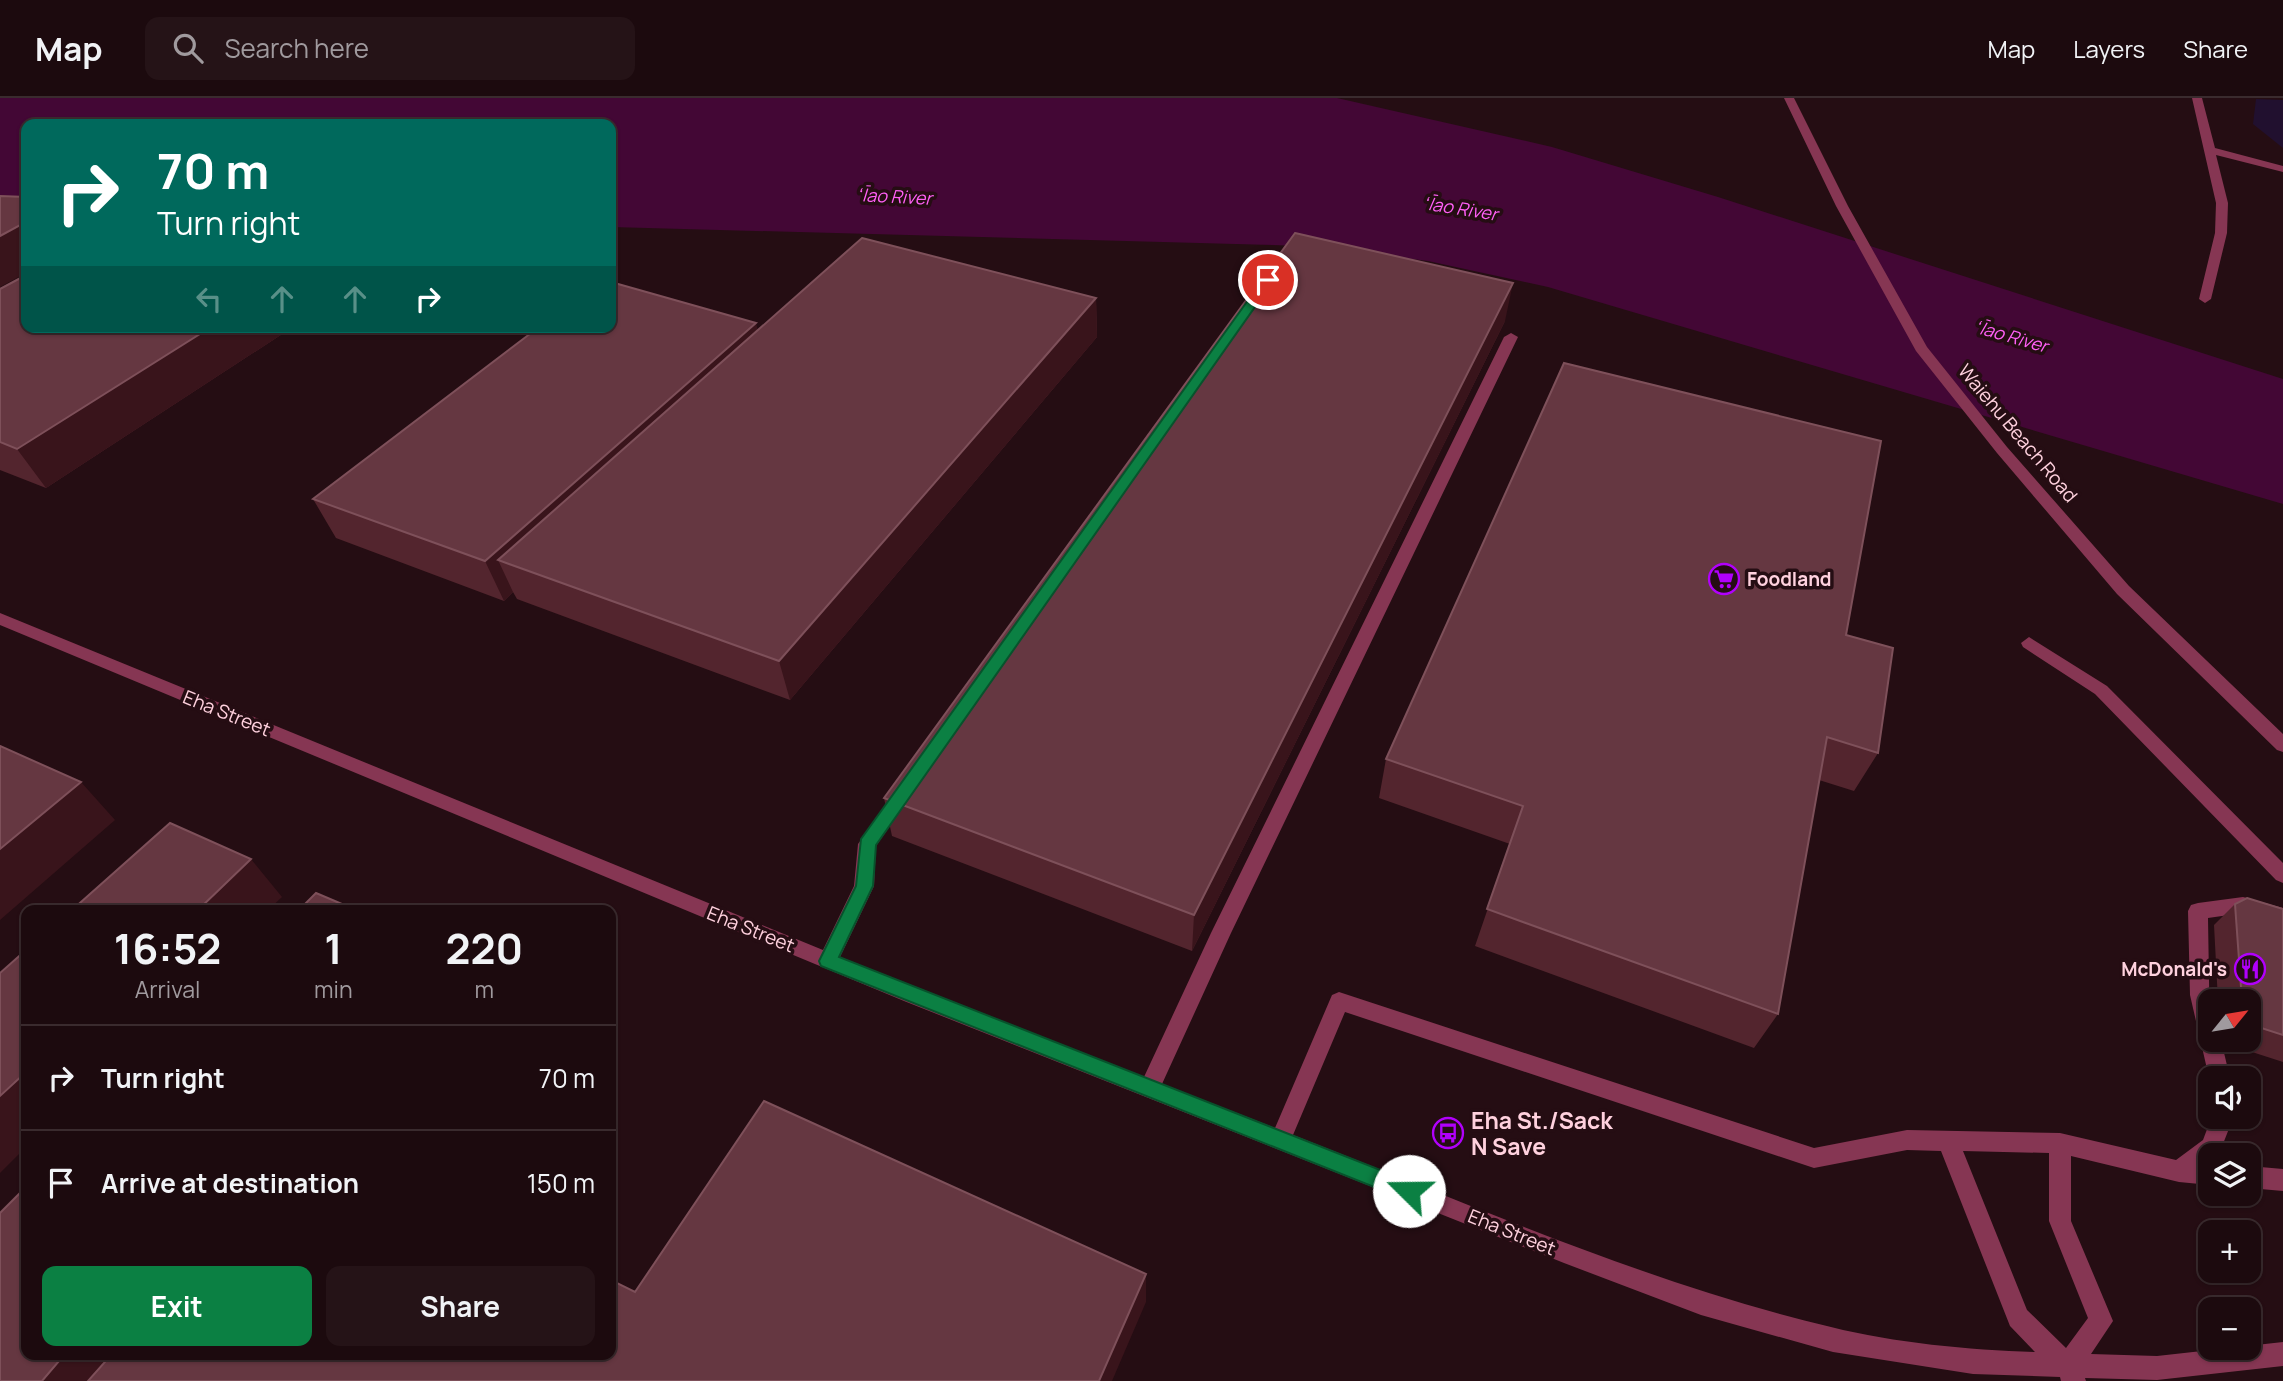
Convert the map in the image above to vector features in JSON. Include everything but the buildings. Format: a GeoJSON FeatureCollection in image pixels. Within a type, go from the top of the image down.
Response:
{"type":"FeatureCollection","features":[{"type":"Feature","properties":{"kind":"street","name":"Waiehu Beach Road"},"geometry":{"type":"LineString","coordinates":[[1789,98],[1842,206],[1921,348],[2002,450],[2123,590],[2283,745]]}},
{"type":"Feature","properties":{"kind":"street"},"geometry":{"type":"LineString","coordinates":[[2197,98],[2222,202],[2221,233],[2205,299]]}},
{"type":"Feature","properties":{"kind":"street"},"geometry":{"type":"LineString","coordinates":[[2212,152],[2283,169]]}},
{"type":"Feature","properties":{"kind":"street"},"geometry":{"type":"LineString","coordinates":[[1149,1089],[1221,933],[1511,337]]}},
{"type":"Feature","properties":{"kind":"street","name":"Eha Street"},"geometry":{"type":"LineString","coordinates":[[0,619],[828,961],[1564,1252],[1714,1307],[1833,1340],[1973,1362],[2071,1373],[2157,1368],[2283,1354]]}},
{"type":"Feature","properties":{"kind":"street"},"geometry":{"type":"LineString","coordinates":[[2029,643],[2101,690],[2283,875]]}},
{"type":"Feature","properties":{"kind":"street"},"geometry":{"type":"LineString","coordinates":[[828,961],[864,886],[867,844],[915,776]]}},
{"type":"Feature","properties":{"kind":"street"},"geometry":{"type":"LineString","coordinates":[[2216,1066],[2200,995],[2198,911],[2243,905],[2283,916]]}},
{"type":"Feature","properties":{"kind":"street"},"geometry":{"type":"LineString","coordinates":[[1280,1141],[1339,1001],[1814,1158],[1907,1140],[2060,1143],[2179,1171],[2198,1173]]}},
{"type":"Feature","properties":{"kind":"street"},"geometry":{"type":"LineString","coordinates":[[2179,1171],[2211,1147],[2218,1129]]}},
{"type":"Feature","properties":{"kind":"street"},"geometry":{"type":"LineString","coordinates":[[1948,1140],[2018,1318],[2071,1373],[2101,1321],[2060,1221],[2060,1143]]}},
{"type":"Feature","properties":{"kind":"street"},"geometry":{"type":"LineString","coordinates":[[2261,1178],[2283,1180]]}},
{"type":"Feature","properties":{"kind":"shaded area"},"geometry":{"type":"Polygon","coordinates":[[[2256,99],[2283,100],[2283,148],[2253,124],[2256,99]]]}},
{"type":"Feature","properties":{"kind":"water","name":"ʻĪao River"},"geometry":{"type":"Polygon","coordinates":[[[0,98],[1337,98],[1552,147],[1718,197],[2283,379],[2283,504],[1548,287],[1428,261],[1309,246],[616,227],[616,119],[21,119],[21,213],[0,212],[0,98]]]}},
{"type":"Feature","properties":{"kind":"place","name":"Foodland"},"geometry":{"type":"Point","coordinates":[1724,579]}},
{"type":"Feature","properties":{"kind":"place","name":"McDonald's"},"geometry":{"type":"Point","coordinates":[2250,969]}},
{"type":"Feature","properties":{"kind":"place","name":"Eha St./Sack N Save"},"geometry":{"type":"Point","coordinates":[1448,1133]}},
{"type":"Feature","properties":{"kind":"route"},"geometry":{"type":"LineString","coordinates":[[1268,280],[867,844],[864,886],[828,961],[1409,1191]]}}]}
